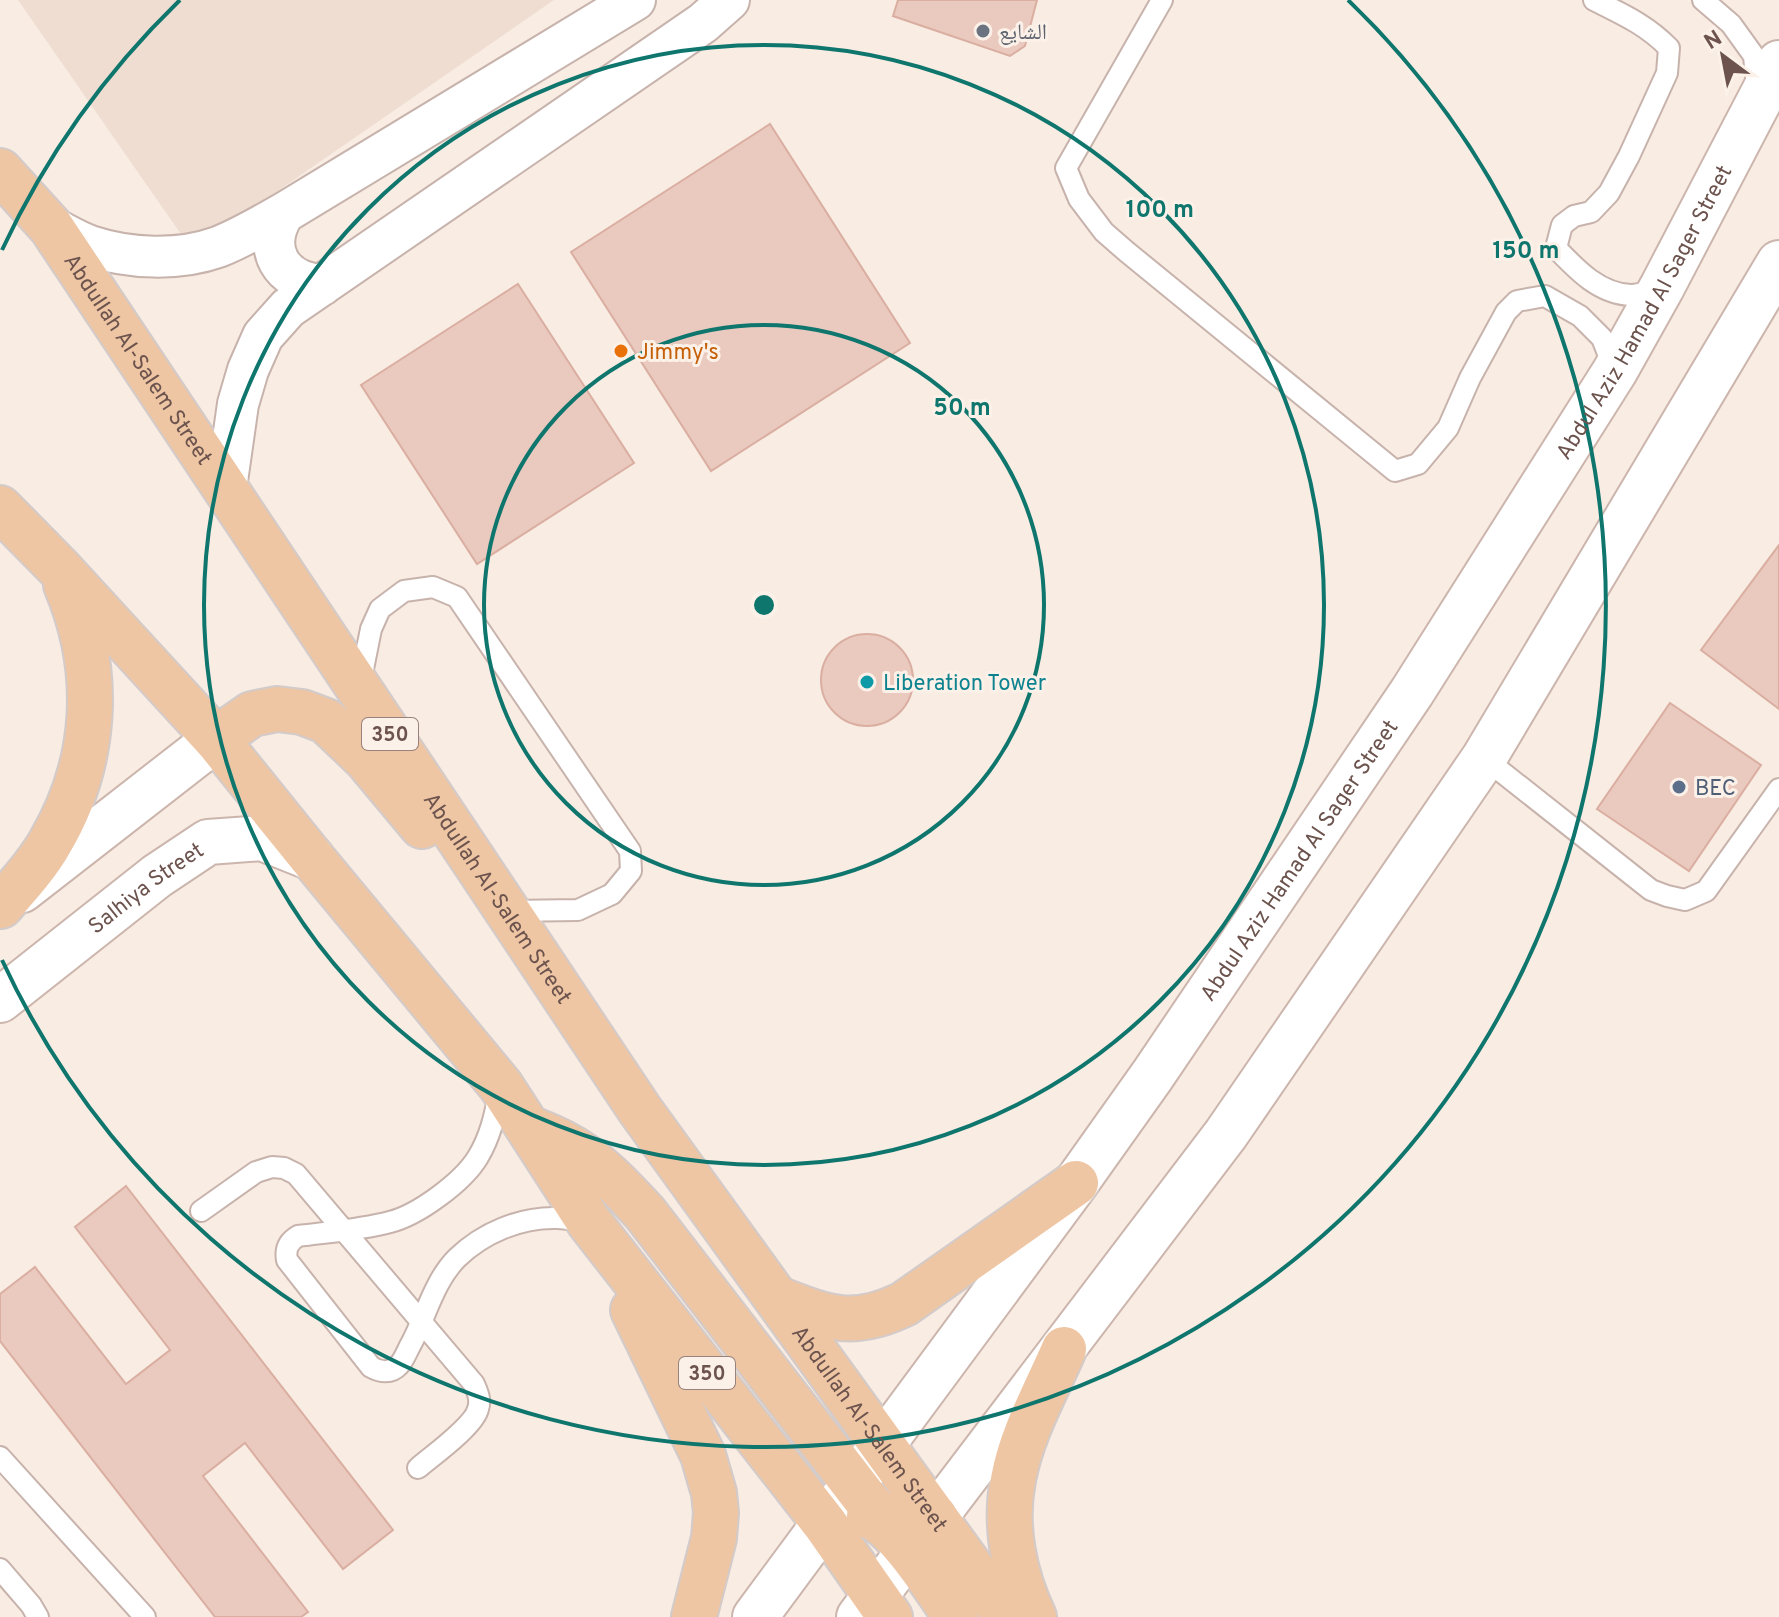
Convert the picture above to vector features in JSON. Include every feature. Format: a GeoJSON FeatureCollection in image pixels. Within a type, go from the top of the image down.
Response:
{"type":"FeatureCollection","features":[{"type":"Feature","properties":{"kind":"main road","name":"Abdul Aziz Hamad Al Sager Street"},"geometry":{"type":"LineString","coordinates":[[755,1617],[1152,1076],[1412,692],[1615,371],[1779,63]]}},
{"type":"Feature","properties":{"kind":"main road","name":"Abdullah Al-Salem Street"},"geometry":{"type":"LineString","coordinates":[[0,171],[51,227],[640,1110],[1007,1617]]}},
{"type":"Feature","properties":{"kind":"main road"},"geometry":{"type":"LineString","coordinates":[[875,1610],[908,1552],[1226,1134],[1484,758],[1779,263]]}},
{"type":"Feature","properties":{"kind":"main road","name":"350"},"geometry":{"type":"LineString","coordinates":[[0,508],[216,739],[501,1086],[589,1222],[825,1524],[875,1610]]}},
{"type":"Feature","properties":{"kind":"main road"},"geometry":{"type":"LineString","coordinates":[[0,906],[50,845],[71,802],[85,755],[91,707],[89,659],[78,612],[59,568]]}},
{"type":"Feature","properties":{"kind":"main road"},"geometry":{"type":"LineString","coordinates":[[0,906],[252,714],[277,709],[302,712],[326,721],[366,759],[451,860],[640,1110]]}},
{"type":"Feature","properties":{"kind":"main road","name":"Salhiya Street"},"geometry":{"type":"LineString","coordinates":[[0,1000],[157,876],[208,842],[262,838],[312,858]]}},
{"type":"Feature","properties":{"kind":"main road"},"geometry":{"type":"LineString","coordinates":[[530,1129],[565,1143],[619,1186],[645,1213],[878,1512],[897,1524],[915,1526],[935,1517]]}},
{"type":"Feature","properties":{"kind":"main road"},"geometry":{"type":"LineString","coordinates":[[778,1299],[814,1313],[843,1319],[880,1314],[904,1304],[1076,1183]]}},
{"type":"Feature","properties":{"kind":"main road"},"geometry":{"type":"LineString","coordinates":[[589,1222],[666,1375],[712,1481],[716,1504],[714,1538],[694,1617]]}},
{"type":"Feature","properties":{"kind":"main road"},"geometry":{"type":"LineString","coordinates":[[1034,1617],[1015,1564],[1010,1521],[1011,1494],[1023,1443],[1064,1349]]}},
{"type":"Feature","properties":{"kind":"main road"},"geometry":{"type":"LineString","coordinates":[[825,1524],[858,1515],[873,1517],[890,1529],[956,1617]]}},
{"type":"Feature","properties":{"kind":"street"},"geometry":{"type":"LineString","coordinates":[[51,227],[89,246],[131,255],[174,256],[216,248],[284,213],[635,0]]}},
{"type":"Feature","properties":{"kind":"street"},"geometry":{"type":"LineString","coordinates":[[226,488],[238,404],[248,370],[263,336],[288,308],[703,23],[729,0]]}},
{"type":"Feature","properties":{"kind":"street"},"geometry":{"type":"LineString","coordinates":[[284,213],[274,235],[277,258],[295,279],[322,285]]}},
{"type":"Feature","properties":{"kind":"lane"},"geometry":{"type":"LineString","coordinates":[[1162,0],[1066,168],[1079,199],[1104,232],[1127,252],[1395,471],[1418,464],[1448,428],[1470,378],[1506,312],[1517,301],[1545,296],[1580,316],[1602,338],[1615,371]]}},
{"type":"Feature","properties":{"kind":"lane"},"geometry":{"type":"LineString","coordinates":[[1594,0],[1656,34],[1669,48],[1667,73],[1609,193],[1591,212],[1574,216],[1562,225],[1556,248],[1583,277],[1599,286],[1632,295],[1662,287]]}},
{"type":"Feature","properties":{"kind":"lane"},"geometry":{"type":"LineString","coordinates":[[1703,0],[1731,24],[1754,56],[1759,102]]}},
{"type":"Feature","properties":{"kind":"lane"},"geometry":{"type":"LineString","coordinates":[[359,688],[371,629],[380,609],[404,591],[433,587],[457,597],[630,851],[631,871],[612,894],[578,910],[508,911]]}},
{"type":"Feature","properties":{"kind":"lane"},"geometry":{"type":"LineString","coordinates":[[1484,758],[1651,890],[1685,900],[1706,891],[1779,789]]}},
{"type":"Feature","properties":{"kind":"lane"},"geometry":{"type":"LineString","coordinates":[[501,1086],[493,1124],[477,1159],[449,1188],[420,1211],[391,1222],[298,1236],[287,1246],[287,1260],[371,1367],[386,1372],[400,1365],[437,1287],[456,1260],[485,1236],[519,1222],[555,1218],[589,1222]]}},
{"type":"Feature","properties":{"kind":"lane"},"geometry":{"type":"LineString","coordinates":[[201,1211],[256,1172],[272,1167],[284,1168],[296,1174],[344,1229],[474,1384],[479,1397],[478,1411],[471,1423],[418,1468]]}},
{"type":"Feature","properties":{"kind":"lane"},"geometry":{"type":"LineString","coordinates":[[0,1457],[145,1617]]}},
{"type":"Feature","properties":{"kind":"lane"},"geometry":{"type":"LineString","coordinates":[[0,1569],[38,1617]]}},
{"type":"Feature","properties":{"kind":"shaded area"},"geometry":{"type":"Polygon","coordinates":[[[18,0],[554,0],[192,250],[18,0]]]}},
{"type":"Feature","properties":{"kind":"building","name":"الشايع"},"geometry":{"type":"Polygon","coordinates":[[[898,0],[1037,0],[1025,46],[1010,56],[893,16],[898,0]]]}},
{"type":"Feature","properties":{"kind":"building"},"geometry":{"type":"Polygon","coordinates":[[[770,124],[910,343],[711,471],[571,252],[770,124]]]}},
{"type":"Feature","properties":{"kind":"building"},"geometry":{"type":"Polygon","coordinates":[[[518,284],[634,463],[477,564],[361,385],[518,284]]]}},
{"type":"Feature","properties":{"kind":"building"},"geometry":{"type":"Polygon","coordinates":[[[1779,545],[1779,709],[1701,650],[1779,545]]]}},
{"type":"Feature","properties":{"kind":"building","name":"Liberation Tower"},"geometry":{"type":"Polygon","coordinates":[[[867,634],[885,638],[899,648],[909,662],[913,680],[909,698],[899,712],[885,722],[867,726],[849,722],[835,712],[825,698],[821,680],[825,662],[835,648],[849,638],[867,634]]]}},
{"type":"Feature","properties":{"kind":"building","name":"BEC"},"geometry":{"type":"Polygon","coordinates":[[[1670,703],[1761,765],[1689,871],[1597,809],[1670,703]]]}},
{"type":"Feature","properties":{"kind":"building"},"geometry":{"type":"Polygon","coordinates":[[[126,1186],[393,1530],[343,1569],[245,1443],[203,1476],[308,1612],[301,1617],[215,1617],[0,1341],[0,1294],[35,1267],[126,1384],[170,1350],[75,1227],[126,1186]]]}},
{"type":"Feature","properties":{"kind":"place","name":"الشايع"},"geometry":{"type":"Point","coordinates":[983,31]}},
{"type":"Feature","properties":{"kind":"place","name":"Jimmy's"},"geometry":{"type":"Point","coordinates":[621,351]}},
{"type":"Feature","properties":{"kind":"place","name":"Liberation Tower"},"geometry":{"type":"Point","coordinates":[867,682]}},
{"type":"Feature","properties":{"kind":"place","name":"BEC"},"geometry":{"type":"Point","coordinates":[1679,787]}}]}
